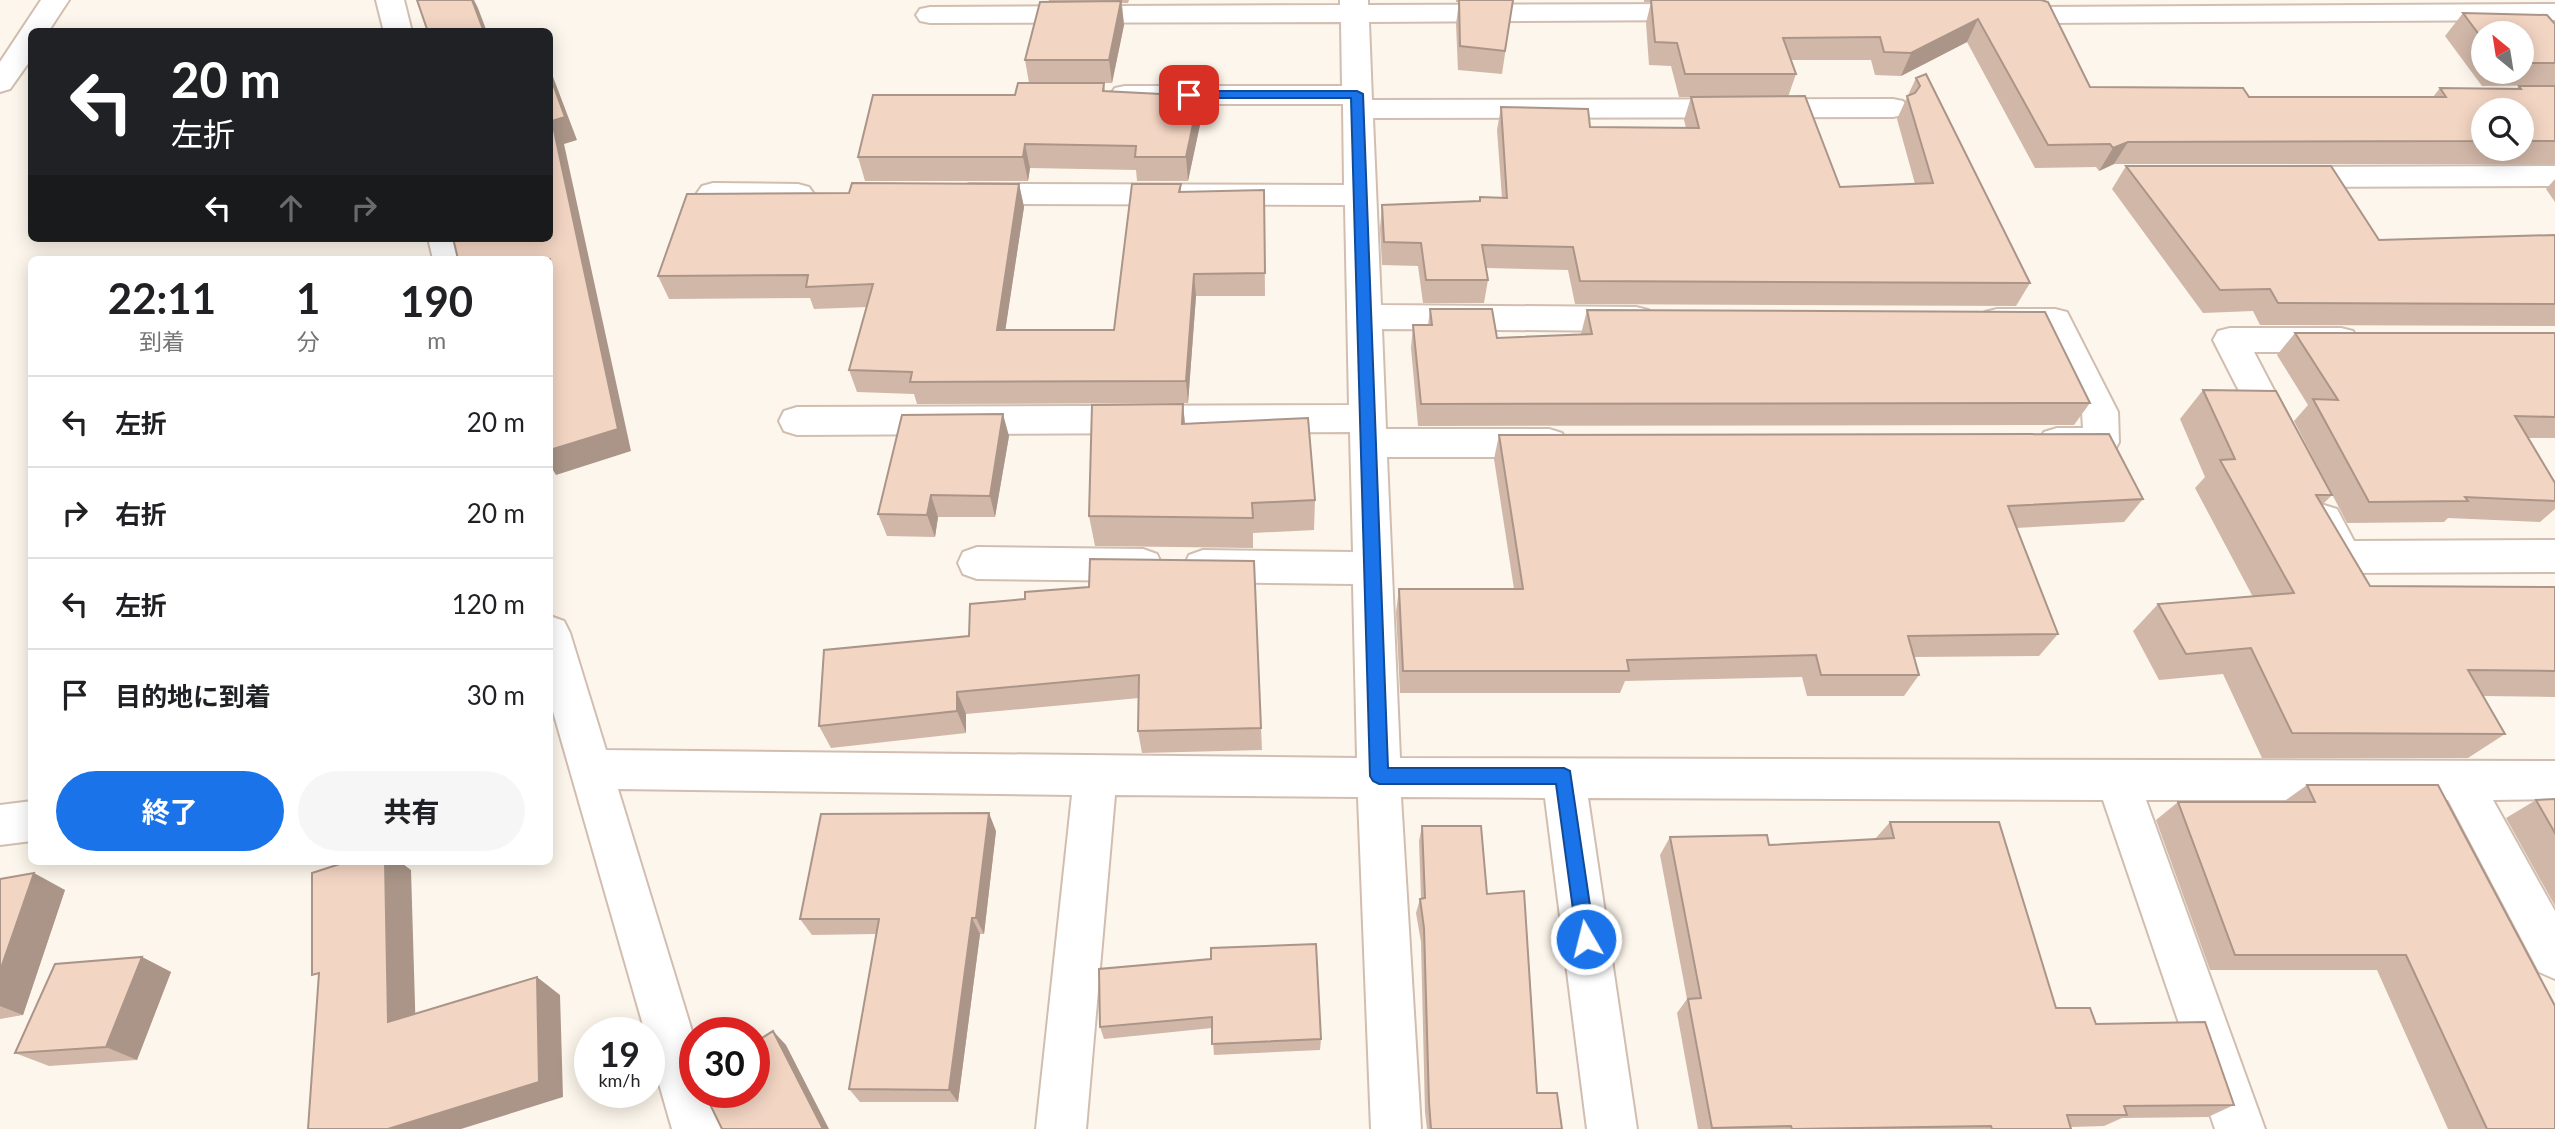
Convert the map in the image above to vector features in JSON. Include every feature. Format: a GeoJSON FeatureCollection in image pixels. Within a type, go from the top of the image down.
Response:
{"type":"FeatureCollection","features":[{"type":"Feature","properties":{"kind":"street"},"geometry":{"type":"LineString","coordinates":[[37,28],[55,0]]}},
{"type":"Feature","properties":{"kind":"street"},"geometry":{"type":"LineString","coordinates":[[390,0],[397,28]]}},
{"type":"Feature","properties":{"kind":"street"},"geometry":{"type":"LineString","coordinates":[[2040,15],[2521,6],[2555,12]]}},
{"type":"Feature","properties":{"kind":"street"},"geometry":{"type":"LineString","coordinates":[[2521,6],[2549,42]]}},
{"type":"Feature","properties":{"kind":"street"},"geometry":{"type":"LineString","coordinates":[[1355,7],[1379,776],[1396,1129]]}},
{"type":"Feature","properties":{"kind":"street"},"geometry":{"type":"LineString","coordinates":[[930,15],[1355,7],[1724,12]]}},
{"type":"Feature","properties":{"kind":"street"},"geometry":{"type":"LineString","coordinates":[[0,83],[28,42]]}},
{"type":"Feature","properties":{"kind":"street"},"geometry":{"type":"LineString","coordinates":[[1091,95],[1357,102],[1893,108]]}},
{"type":"Feature","properties":{"kind":"street"},"geometry":{"type":"LineString","coordinates":[[2252,177],[2555,176]]}},
{"type":"Feature","properties":{"kind":"street"},"geometry":{"type":"LineString","coordinates":[[713,194],[823,194]]}},
{"type":"Feature","properties":{"kind":"street"},"geometry":{"type":"LineString","coordinates":[[947,194],[1361,195]]}},
{"type":"Feature","properties":{"kind":"street"},"geometry":{"type":"LineString","coordinates":[[1365,317],[1668,319]]}},
{"type":"Feature","properties":{"kind":"street"},"geometry":{"type":"LineString","coordinates":[[1958,321],[2055,321],[2100,412],[2101,442],[2032,442]]}},
{"type":"Feature","properties":{"kind":"street"},"geometry":{"type":"LineString","coordinates":[[2292,460],[2230,340],[2379,340]]}},
{"type":"Feature","properties":{"kind":"street"},"geometry":{"type":"LineString","coordinates":[[797,421],[1368,430],[1576,443]]}},
{"type":"Feature","properties":{"kind":"street"},"geometry":{"type":"LineString","coordinates":[[2311,496],[2343,556],[2555,556]]}},
{"type":"Feature","properties":{"kind":"street"},"geometry":{"type":"LineString","coordinates":[[977,563],[1373,568]]}},
{"type":"Feature","properties":{"kind":"street"},"geometry":{"type":"LineString","coordinates":[[553,655],[556,677],[590,769],[697,1129]]}},
{"type":"Feature","properties":{"kind":"street"},"geometry":{"type":"LineString","coordinates":[[590,769],[1095,776],[1564,776],[2118,781],[2555,780]]}},
{"type":"Feature","properties":{"kind":"street"},"geometry":{"type":"LineString","coordinates":[[1061,1129],[1095,776]]}},
{"type":"Feature","properties":{"kind":"street"},"geometry":{"type":"LineString","coordinates":[[1564,776],[1612,1129]]}},
{"type":"Feature","properties":{"kind":"street"},"geometry":{"type":"LineString","coordinates":[[2118,781],[2240,1129]]}},
{"type":"Feature","properties":{"kind":"street"},"geometry":{"type":"LineString","coordinates":[[2460,781],[2555,956]]}},
{"type":"Feature","properties":{"kind":"street"},"geometry":{"type":"LineString","coordinates":[[0,825],[28,822]]}},
{"type":"Feature","properties":{"kind":"building"},"geometry":{"type":"Polygon","coordinates":[[[417,0],[472,0],[482,28],[427,28],[417,0]]]}},
{"type":"Feature","properties":{"kind":"building"},"geometry":{"type":"Polygon","coordinates":[[[1459,0],[1513,0],[1505,51],[1460,46],[1459,0]]]}},
{"type":"Feature","properties":{"kind":"building"},"geometry":{"type":"Polygon","coordinates":[[[1651,0],[2041,0],[2048,2],[2090,87],[2243,88],[2249,97],[2446,97],[2440,88],[2521,89],[2519,86],[2555,86],[2555,141],[2534,141],[2534,98],[2471,98],[2471,141],[2128,142],[2113,148],[2110,144],[2048,145],[1978,19],[1911,53],[1884,52],[1880,37],[1783,38],[1796,74],[1685,74],[1677,43],[1655,42],[1651,0]]]}},
{"type":"Feature","properties":{"kind":"building"},"geometry":{"type":"Polygon","coordinates":[[[1121,1],[1109,60],[1025,60],[1040,2],[1121,1]]]}},
{"type":"Feature","properties":{"kind":"building"},"geometry":{"type":"Polygon","coordinates":[[[2463,13],[2547,15],[2555,24],[2555,63],[2534,63],[2534,21],[2471,21],[2471,24],[2463,13]]]}},
{"type":"Feature","properties":{"kind":"building"},"geometry":{"type":"Polygon","coordinates":[[[1926,74],[2030,283],[1580,281],[1573,247],[1482,245],[1488,280],[1426,280],[1421,243],[1384,242],[1382,205],[1480,201],[1480,197],[1507,198],[1501,107],[1588,109],[1590,127],[1699,128],[1691,97],[1805,96],[1840,187],[1933,183],[1907,96],[1915,93],[1920,86],[1916,78],[1926,74]]]}},
{"type":"Feature","properties":{"kind":"building"},"geometry":{"type":"Polygon","coordinates":[[[1018,83],[1104,83],[1103,91],[1199,96],[1186,157],[1135,157],[1136,146],[1025,144],[1023,157],[858,157],[873,95],[1015,95],[1018,83]]]}},
{"type":"Feature","properties":{"kind":"building"},"geometry":{"type":"Polygon","coordinates":[[[553,84],[565,117],[553,121],[553,84]]]}},
{"type":"Feature","properties":{"kind":"building"},"geometry":{"type":"Polygon","coordinates":[[[553,126],[618,429],[553,449],[553,256],[457,256],[454,242],[553,242],[553,126]]]}},
{"type":"Feature","properties":{"kind":"building"},"geometry":{"type":"Polygon","coordinates":[[[2126,166],[2331,166],[2379,240],[2555,235],[2555,304],[2278,303],[2270,289],[2220,290],[2126,166]]]}},
{"type":"Feature","properties":{"kind":"building"},"geometry":{"type":"Polygon","coordinates":[[[852,183],[1019,184],[997,330],[1114,330],[1132,184],[1181,184],[1179,192],[1264,190],[1265,273],[1194,274],[1186,381],[910,382],[912,372],[849,370],[873,284],[806,287],[808,275],[658,276],[687,194],[849,193],[852,183]]]}},
{"type":"Feature","properties":{"kind":"building"},"geometry":{"type":"Polygon","coordinates":[[[1430,309],[1492,309],[1497,338],[1592,334],[1587,310],[2045,312],[2090,403],[1421,404],[1413,325],[1432,325],[1430,309]]]}},
{"type":"Feature","properties":{"kind":"building"},"geometry":{"type":"Polygon","coordinates":[[[2295,333],[2555,333],[2555,417],[2515,416],[2555,483],[2555,501],[2465,497],[2468,501],[2369,502],[2313,399],[2338,400],[2295,333]]]}},
{"type":"Feature","properties":{"kind":"building"},"geometry":{"type":"Polygon","coordinates":[[[2203,390],[2276,391],[2332,495],[2316,495],[2370,586],[2555,587],[2555,671],[2468,670],[2505,734],[2292,733],[2251,648],[2186,654],[2158,604],[2294,593],[2220,460],[2235,459],[2203,390]]]}},
{"type":"Feature","properties":{"kind":"building"},"geometry":{"type":"Polygon","coordinates":[[[1183,404],[1182,424],[1308,418],[1315,500],[1252,503],[1253,518],[1089,516],[1092,405],[1183,404]]]}},
{"type":"Feature","properties":{"kind":"building"},"geometry":{"type":"Polygon","coordinates":[[[1003,414],[990,496],[931,495],[927,515],[878,514],[902,415],[1003,414]]]}},
{"type":"Feature","properties":{"kind":"building"},"geometry":{"type":"Polygon","coordinates":[[[2109,434],[2143,499],[2008,506],[2058,634],[1908,636],[1919,675],[1821,675],[1816,655],[1627,660],[1629,671],[1403,671],[1399,589],[1523,589],[1499,435],[2109,434]]]}},
{"type":"Feature","properties":{"kind":"building"},"geometry":{"type":"Polygon","coordinates":[[[1090,559],[1254,561],[1261,728],[1138,731],[1139,675],[957,692],[957,711],[819,726],[824,650],[969,636],[970,604],[1025,599],[1025,592],[1089,587],[1090,559]]]}},
{"type":"Feature","properties":{"kind":"building"},"geometry":{"type":"Polygon","coordinates":[[[2307,785],[2438,785],[2555,1006],[2555,1129],[2487,1129],[2406,955],[2235,955],[2178,802],[2315,802],[2307,785]]]}},
{"type":"Feature","properties":{"kind":"building"},"geometry":{"type":"Polygon","coordinates":[[[2555,799],[2555,833],[2536,800],[2555,799]]]}},
{"type":"Feature","properties":{"kind":"building"},"geometry":{"type":"Polygon","coordinates":[[[989,813],[976,918],[972,918],[949,1090],[849,1089],[879,919],[800,919],[821,814],[989,813]]]}},
{"type":"Feature","properties":{"kind":"building"},"geometry":{"type":"Polygon","coordinates":[[[1890,822],[1999,822],[2056,1008],[2090,1008],[2096,1024],[2205,1022],[2234,1105],[2124,1106],[2127,1115],[2067,1115],[2071,1129],[1992,1129],[1991,1126],[1712,1128],[1688,999],[1701,998],[1670,837],[1767,835],[1769,845],[1894,838],[1890,822]]]}},
{"type":"Feature","properties":{"kind":"building"},"geometry":{"type":"Polygon","coordinates":[[[1422,826],[1481,826],[1487,894],[1524,891],[1537,1093],[1557,1093],[1562,1129],[1431,1129],[1424,928],[1420,899],[1425,898],[1422,826]]]}},
{"type":"Feature","properties":{"kind":"building"},"geometry":{"type":"Polygon","coordinates":[[[337,865],[385,865],[388,1022],[537,977],[539,1082],[388,1129],[308,1129],[319,973],[312,975],[312,873],[337,865]]]}},
{"type":"Feature","properties":{"kind":"building"},"geometry":{"type":"Polygon","coordinates":[[[34,873],[0,971],[0,879],[34,873]]]}},
{"type":"Feature","properties":{"kind":"building"},"geometry":{"type":"Polygon","coordinates":[[[1316,944],[1321,1039],[1212,1044],[1212,1017],[1100,1027],[1099,969],[1211,959],[1211,948],[1316,944]]]}},
{"type":"Feature","properties":{"kind":"building"},"geometry":{"type":"Polygon","coordinates":[[[142,957],[106,1047],[15,1053],[55,964],[142,957]]]}},
{"type":"Feature","properties":{"kind":"building"},"geometry":{"type":"Polygon","coordinates":[[[773,1031],[823,1129],[722,1129],[712,1108],[770,1108],[770,1033],[773,1031]]]}},
{"type":"Feature","properties":{"kind":"route"},"geometry":{"type":"LineString","coordinates":[[1189,95],[1357,94],[1379,776],[1564,776],[1586,939]]}}]}
